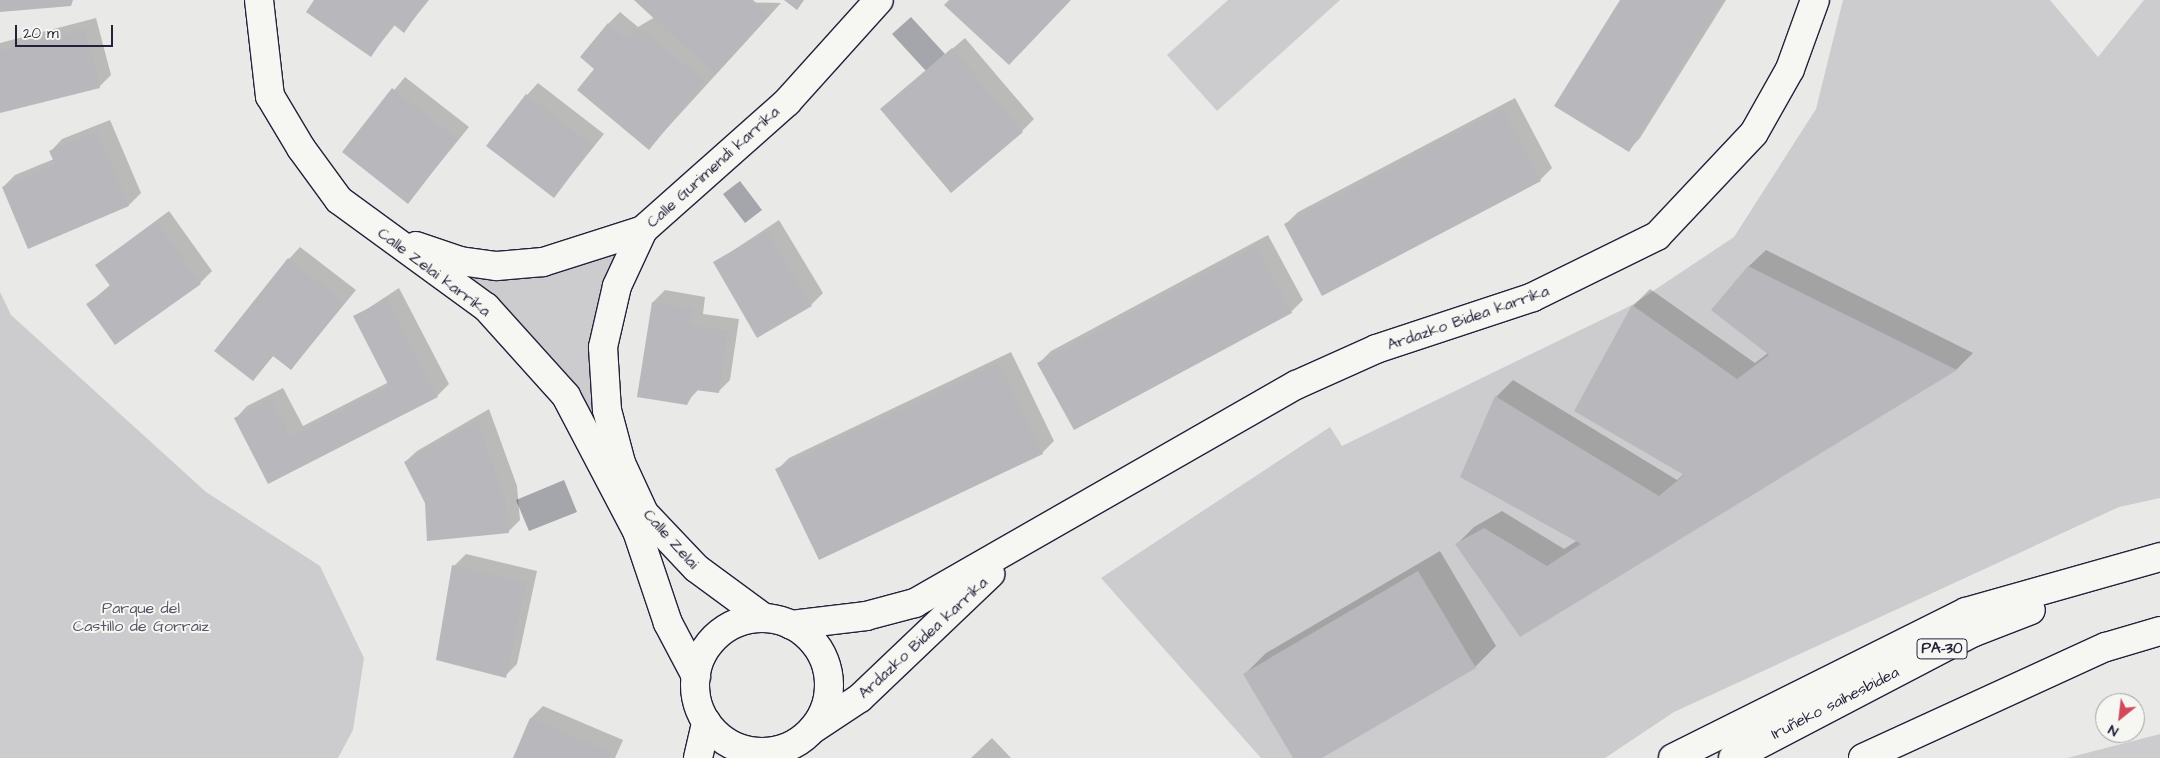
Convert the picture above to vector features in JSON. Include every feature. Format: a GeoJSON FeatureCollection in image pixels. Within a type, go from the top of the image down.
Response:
{"type":"FeatureCollection","features":[{"type":"Feature","properties":{"kind":"main road","name":"Calle Zelai karrika"},"geometry":{"type":"LineString","coordinates":[[259,0],[270,96],[339,200],[486,307],[566,396],[637,531],[668,623],[696,676]]}},
{"type":"Feature","properties":{"kind":"main road","name":"Calle Gurimendi karrika"},"geometry":{"type":"LineString","coordinates":[[390,238],[460,261],[497,266],[543,262],[643,230],[787,102],[879,0]]}},
{"type":"Feature","properties":{"kind":"main road","name":"Ardazko Bidea karrika"},"geometry":{"type":"LineString","coordinates":[[790,625],[866,616],[915,603],[1296,385],[1376,349],[1534,297],[1657,236],[1754,134],[1790,69],[1815,0]]}},
{"type":"Feature","properties":{"kind":"main road","name":"Calle Zelai"},"geometry":{"type":"LineString","coordinates":[[643,230],[617,286],[603,347],[606,410],[621,463],[644,512],[696,568],[764,618]]}},
{"type":"Feature","properties":{"kind":"main road","name":"Ardazko Bidea karrika"},"geometry":{"type":"LineString","coordinates":[[801,743],[860,698],[1027,540]]}},
{"type":"Feature","properties":{"kind":"main road"},"geometry":{"type":"LineString","coordinates":[[1673,758],[1966,612],[2160,558]]}},
{"type":"Feature","properties":{"kind":"main road","name":"Iruñeko saihesbidea"},"geometry":{"type":"LineString","coordinates":[[1733,758],[1972,634],[2160,558]]}},
{"type":"Feature","properties":{"kind":"main road"},"geometry":{"type":"LineString","coordinates":[[764,618],[790,625],[812,642],[828,672],[824,711],[801,743],[772,751],[738,748],[706,722],[699,708],[696,676],[701,658],[727,628],[764,618]]}},
{"type":"Feature","properties":{"kind":"main road"},"geometry":{"type":"LineString","coordinates":[[1863,758],[2106,647],[2160,631]]}},
{"type":"Feature","properties":{"kind":"main road"},"geometry":{"type":"LineString","coordinates":[[698,758],[706,722]]}},
{"type":"Feature","properties":{"kind":"green space"},"geometry":{"type":"Polygon","coordinates":[[[1228,0],[1340,0],[1217,111],[1167,55],[1228,0]]]}},
{"type":"Feature","properties":{"kind":"green space"},"geometry":{"type":"Polygon","coordinates":[[[1843,0],[2050,0],[2098,57],[2144,0],[2160,0],[2160,498],[2119,507],[1674,712],[1605,758],[1261,758],[1101,578],[1330,427],[1342,446],[1632,305],[1734,237],[1816,109],[1843,0]]]}},
{"type":"Feature","properties":{"kind":"green space"},"geometry":{"type":"Polygon","coordinates":[[[619,251],[602,288],[593,336],[597,425],[545,349],[472,283],[467,272],[619,251]]]}},
{"type":"Feature","properties":{"kind":"green space","name":"Parque del Castillo de Gorraiz"},"geometry":{"type":"Polygon","coordinates":[[[0,292],[11,315],[206,492],[320,566],[364,658],[353,730],[338,758],[0,758],[0,292]]]}},
{"type":"Feature","properties":{"kind":"green space"},"geometry":{"type":"Polygon","coordinates":[[[2160,734],[2160,758],[2067,758],[2125,743],[2145,743],[2145,738],[2160,734]]]}},
{"type":"Feature","properties":{"kind":"shaded area"},"geometry":{"type":"Polygon","coordinates":[[[911,17],[945,54],[926,71],[892,34],[911,17]]]}},
{"type":"Feature","properties":{"kind":"shaded area"},"geometry":{"type":"Polygon","coordinates":[[[740,181],[762,210],[745,223],[723,194],[740,181]]]}},
{"type":"Feature","properties":{"kind":"shaded area"},"geometry":{"type":"Polygon","coordinates":[[[564,480],[577,512],[529,531],[516,500],[564,480]]]}},
{"type":"Feature","properties":{"kind":"building"},"geometry":{"type":"Polygon","coordinates":[[[0,0],[73,0],[71,6],[0,12],[0,0]]]}},
{"type":"Feature","properties":{"kind":"building"},"geometry":{"type":"Polygon","coordinates":[[[314,0],[427,0],[404,33],[393,24],[371,57],[306,12],[314,0]]]}},
{"type":"Feature","properties":{"kind":"building"},"geometry":{"type":"Polygon","coordinates":[[[634,0],[753,0],[770,15],[715,75],[634,0]]]}},
{"type":"Feature","properties":{"kind":"building"},"geometry":{"type":"Polygon","coordinates":[[[784,0],[804,0],[797,10],[784,0]]]}},
{"type":"Feature","properties":{"kind":"building"},"geometry":{"type":"Polygon","coordinates":[[[949,0],[1071,0],[1009,65],[944,5],[949,0]]]}},
{"type":"Feature","properties":{"kind":"building"},"geometry":{"type":"Polygon","coordinates":[[[1620,0],[1722,0],[1629,152],[1554,106],[1620,0]]]}},
{"type":"Feature","properties":{"kind":"building"},"geometry":{"type":"Polygon","coordinates":[[[608,23],[625,38],[642,29],[705,81],[649,150],[577,90],[594,69],[580,57],[608,23]]]}},
{"type":"Feature","properties":{"kind":"building"},"geometry":{"type":"Polygon","coordinates":[[[85,29],[100,88],[0,113],[0,51],[85,29]]]}},
{"type":"Feature","properties":{"kind":"building"},"geometry":{"type":"Polygon","coordinates":[[[952,48],[1023,132],[951,193],[880,109],[952,48]]]}},
{"type":"Feature","properties":{"kind":"building"},"geometry":{"type":"Polygon","coordinates":[[[392,88],[458,139],[408,204],[342,152],[392,88]]]}},
{"type":"Feature","properties":{"kind":"building"},"geometry":{"type":"Polygon","coordinates":[[[526,94],[593,146],[554,198],[486,146],[526,94]]]}},
{"type":"Feature","properties":{"kind":"building"},"geometry":{"type":"Polygon","coordinates":[[[1503,109],[1541,181],[1322,296],[1284,224],[1503,109]]]}},
{"type":"Feature","properties":{"kind":"building"},"geometry":{"type":"Polygon","coordinates":[[[97,131],[129,206],[28,249],[2,187],[55,164],[49,151],[97,131]]]}},
{"type":"Feature","properties":{"kind":"building"},"geometry":{"type":"Polygon","coordinates":[[[157,222],[201,284],[115,345],[86,304],[111,287],[95,265],[157,222]]]}},
{"type":"Feature","properties":{"kind":"building"},"geometry":{"type":"Polygon","coordinates":[[[767,231],[812,306],[757,338],[713,262],[767,231]]]}},
{"type":"Feature","properties":{"kind":"building"},"geometry":{"type":"Polygon","coordinates":[[[1256,246],[1292,313],[1074,430],[1037,363],[1256,246]]]}},
{"type":"Feature","properties":{"kind":"building"},"geometry":{"type":"Polygon","coordinates":[[[288,258],[345,302],[291,370],[273,356],[253,381],[214,351],[288,258]]]}},
{"type":"Feature","properties":{"kind":"building"},"geometry":{"type":"Polygon","coordinates":[[[1748,266],[1957,370],[1520,637],[1455,544],[1484,528],[1547,566],[1581,544],[1460,477],[1495,396],[1659,496],[1684,475],[1574,411],[1632,305],[1737,379],[1769,355],[1711,310],[1748,266]]]}},
{"type":"Feature","properties":{"kind":"building"},"geometry":{"type":"Polygon","coordinates":[[[387,299],[438,397],[268,484],[234,418],[271,399],[291,437],[389,386],[353,316],[387,299]]]}},
{"type":"Feature","properties":{"kind":"building"},"geometry":{"type":"Polygon","coordinates":[[[652,302],[694,308],[691,325],[728,331],[719,393],[695,390],[687,405],[637,397],[652,302]]]}},
{"type":"Feature","properties":{"kind":"building"},"geometry":{"type":"Polygon","coordinates":[[[999,363],[1043,454],[819,560],[775,469],[999,363]]]}},
{"type":"Feature","properties":{"kind":"building"},"geometry":{"type":"Polygon","coordinates":[[[477,420],[505,499],[509,533],[427,541],[425,503],[404,462],[477,420]]]}},
{"type":"Feature","properties":{"kind":"building"},"geometry":{"type":"Polygon","coordinates":[[[452,565],[526,583],[506,678],[436,660],[452,565]]]}},
{"type":"Feature","properties":{"kind":"building"},"geometry":{"type":"Polygon","coordinates":[[[1418,571],[1476,668],[1322,758],[1293,758],[1243,674],[1418,571]]]}},
{"type":"Feature","properties":{"kind":"building"},"geometry":{"type":"Polygon","coordinates":[[[530,718],[612,752],[609,758],[513,758],[530,718]]]}}]}
